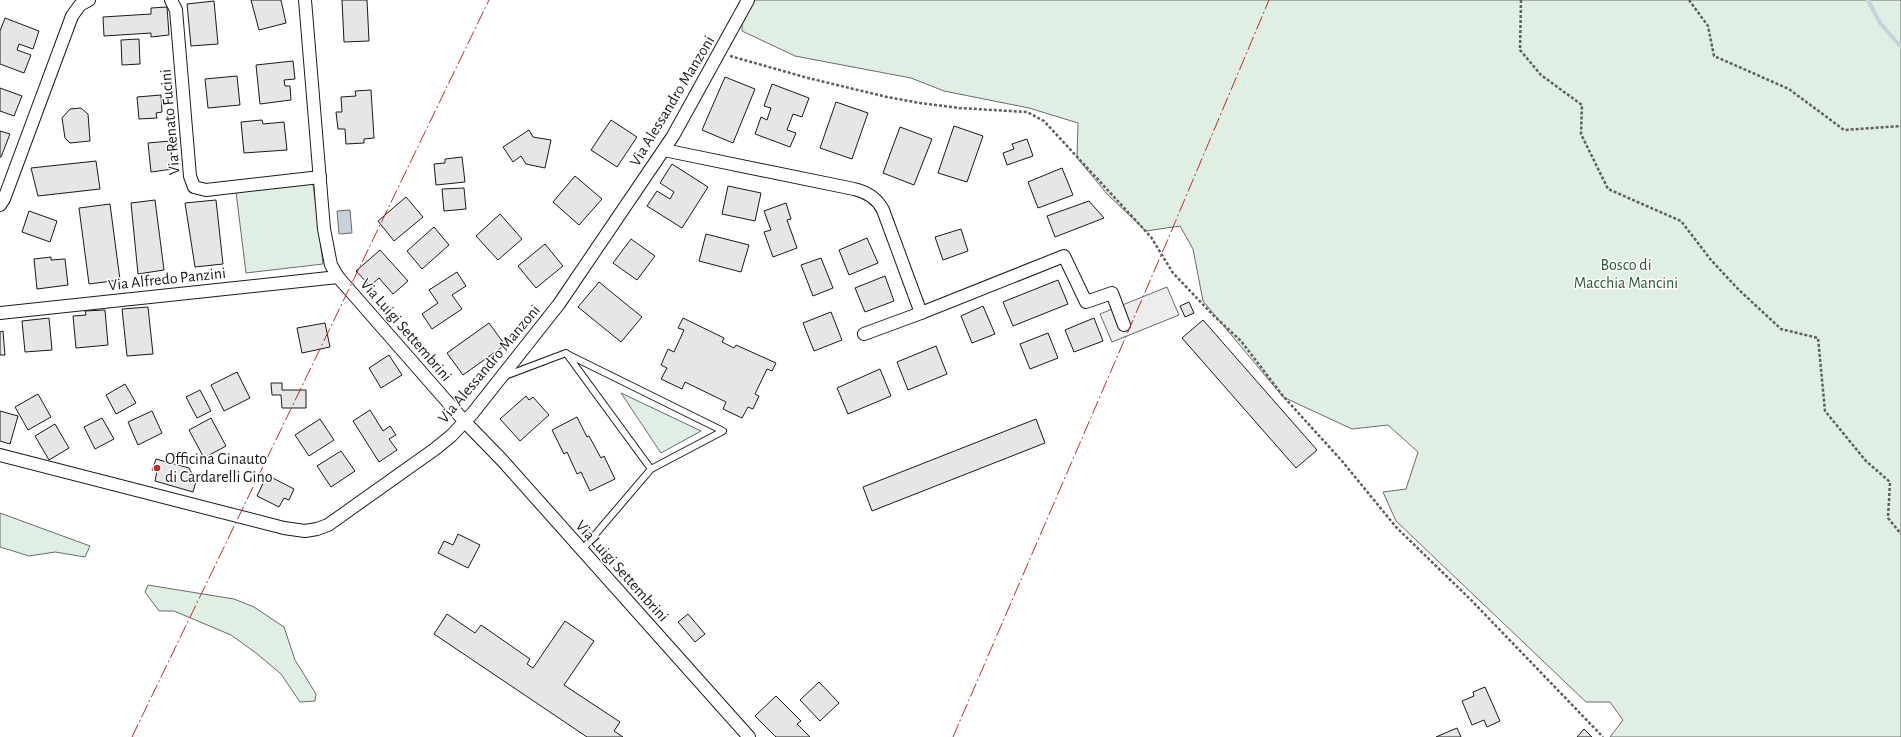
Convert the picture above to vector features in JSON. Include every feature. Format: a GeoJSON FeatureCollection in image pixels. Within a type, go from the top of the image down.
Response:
{"type":"FeatureCollection","features":[{"type":"Feature","properties":{"kind":"street"},"geometry":{"type":"LineString","coordinates":[[0,205],[4,199],[72,16],[80,5],[89,0]]}},
{"type":"Feature","properties":{"kind":"street","name":"Via Renato Fucini"},"geometry":{"type":"LineString","coordinates":[[171,0],[176,10],[190,176],[194,187],[206,190],[320,177]]}},
{"type":"Feature","properties":{"kind":"street","name":"Via Luigi Settembrini"},"geometry":{"type":"LineString","coordinates":[[305,0],[327,246],[331,265],[338,277],[465,422],[501,459],[749,737]]}},
{"type":"Feature","properties":{"kind":"street","name":"Via Alessandro Manzoni"},"geometry":{"type":"LineString","coordinates":[[0,455],[277,527],[305,530],[323,527],[349,512],[435,449],[465,422],[503,377],[559,304],[664,150],[720,54],[748,0]]}},
{"type":"Feature","properties":{"kind":"street"},"geometry":{"type":"LineString","coordinates":[[664,150],[854,189],[872,196],[883,210],[921,313]]}},
{"type":"Feature","properties":{"kind":"street"},"geometry":{"type":"LineString","coordinates":[[864,334],[1064,256],[1086,302],[1112,293],[1124,325]]}},
{"type":"Feature","properties":{"kind":"street","name":"Via Alfredo Panzini"},"geometry":{"type":"LineString","coordinates":[[0,313],[338,277]]}},
{"type":"Feature","properties":{"kind":"lane"},"geometry":{"type":"LineString","coordinates":[[566,353],[651,469]]}},
{"type":"Feature","properties":{"kind":"lane"},"geometry":{"type":"LineString","coordinates":[[503,377],[566,353],[723,431],[651,469],[582,550]]}},
{"type":"Feature","properties":{"kind":"path"},"geometry":{"type":"LineString","coordinates":[[1521,0],[1520,50],[1541,75],[1582,105],[1581,134],[1608,189],[1681,221],[1711,260],[1738,289],[1781,329],[1818,338],[1825,411],[1866,461],[1890,482],[1888,518],[1901,534]]}},
{"type":"Feature","properties":{"kind":"path"},"geometry":{"type":"LineString","coordinates":[[1688,0],[1708,26],[1714,56],[1789,89],[1844,130],[1901,126]]}},
{"type":"Feature","properties":{"kind":"path"},"geometry":{"type":"LineString","coordinates":[[720,54],[808,78],[887,97],[959,108],[1027,112],[1044,121],[1151,237],[1173,273],[1212,314],[1241,341],[1283,396],[1342,461],[1396,526],[1473,602],[1603,737]]}},
{"type":"Feature","properties":{"kind":"green space","name":"Bosco di Macchia Mancini"},"geometry":{"type":"Polygon","coordinates":[[[743,0],[1901,0],[1901,737],[1610,737],[1623,720],[1610,702],[1586,702],[1396,521],[1383,492],[1406,489],[1418,452],[1388,425],[1352,429],[1283,397],[1203,301],[1193,249],[1180,226],[1146,231],[1109,196],[1077,158],[1078,123],[1029,108],[944,91],[911,78],[795,56],[742,31],[743,0]]]}},
{"type":"Feature","properties":{"kind":"green space"},"geometry":{"type":"Polygon","coordinates":[[[313,183],[323,264],[246,273],[236,192],[313,183]]]}},
{"type":"Feature","properties":{"kind":"green space"},"geometry":{"type":"Polygon","coordinates":[[[621,393],[701,431],[661,453],[621,393]]]}},
{"type":"Feature","properties":{"kind":"green space"},"geometry":{"type":"Polygon","coordinates":[[[0,513],[90,546],[85,557],[55,552],[29,556],[0,547],[0,513]]]}},
{"type":"Feature","properties":{"kind":"green space"},"geometry":{"type":"Polygon","coordinates":[[[148,585],[234,599],[254,607],[284,627],[295,660],[316,694],[315,701],[300,702],[281,674],[231,635],[174,611],[159,611],[145,592],[148,585]]]}},
{"type":"Feature","properties":{"kind":"shaded area"},"geometry":{"type":"Polygon","coordinates":[[[350,210],[352,233],[339,234],[337,211],[350,210]]]}},
{"type":"Feature","properties":{"kind":"shaded area"},"geometry":{"type":"Polygon","coordinates":[[[1167,287],[1179,315],[1112,342],[1100,314],[1167,287]]]}},
{"type":"Feature","properties":{"kind":"building"},"geometry":{"type":"Polygon","coordinates":[[[251,0],[281,0],[286,23],[259,30],[251,0]]]}},
{"type":"Feature","properties":{"kind":"building"},"geometry":{"type":"Polygon","coordinates":[[[342,0],[367,0],[369,41],[344,42],[342,0]]]}},
{"type":"Feature","properties":{"kind":"building"},"geometry":{"type":"Polygon","coordinates":[[[214,1],[218,44],[191,46],[187,4],[214,1]]]}},
{"type":"Feature","properties":{"kind":"building"},"geometry":{"type":"Polygon","coordinates":[[[167,7],[169,35],[151,37],[151,33],[104,36],[103,17],[151,14],[151,8],[167,7]]]}},
{"type":"Feature","properties":{"kind":"building"},"geometry":{"type":"Polygon","coordinates":[[[5,18],[39,31],[33,49],[19,44],[17,50],[31,55],[24,73],[0,64],[0,31],[5,18]]]}},
{"type":"Feature","properties":{"kind":"building"},"geometry":{"type":"Polygon","coordinates":[[[139,39],[140,64],[122,65],[121,40],[139,39]]]}},
{"type":"Feature","properties":{"kind":"building"},"geometry":{"type":"Polygon","coordinates":[[[293,61],[295,79],[284,80],[285,86],[290,86],[291,100],[260,104],[256,65],[293,61]]]}},
{"type":"Feature","properties":{"kind":"building"},"geometry":{"type":"Polygon","coordinates":[[[237,76],[240,105],[208,108],[205,79],[237,76]]]}},
{"type":"Feature","properties":{"kind":"building"},"geometry":{"type":"Polygon","coordinates":[[[725,77],[755,89],[733,143],[702,130],[725,77]]]}},
{"type":"Feature","properties":{"kind":"building"},"geometry":{"type":"Polygon","coordinates":[[[772,84],[809,98],[802,117],[793,114],[787,130],[796,133],[790,147],[755,134],[761,117],[767,120],[771,108],[764,106],[772,84]]]}},
{"type":"Feature","properties":{"kind":"building"},"geometry":{"type":"Polygon","coordinates":[[[0,88],[22,96],[14,116],[0,111],[0,88]]]}},
{"type":"Feature","properties":{"kind":"building"},"geometry":{"type":"Polygon","coordinates":[[[371,90],[374,138],[364,139],[364,143],[346,144],[345,129],[338,129],[336,112],[342,112],[341,97],[356,96],[355,91],[371,90]]]}},
{"type":"Feature","properties":{"kind":"building"},"geometry":{"type":"Polygon","coordinates":[[[161,95],[162,112],[156,113],[157,118],[139,119],[137,97],[161,95]]]}},
{"type":"Feature","properties":{"kind":"building"},"geometry":{"type":"Polygon","coordinates":[[[836,102],[868,113],[852,159],[820,148],[836,102]]]}},
{"type":"Feature","properties":{"kind":"building"},"geometry":{"type":"Polygon","coordinates":[[[81,108],[88,114],[90,141],[70,143],[65,138],[62,118],[70,109],[81,108]]]}},
{"type":"Feature","properties":{"kind":"building"},"geometry":{"type":"Polygon","coordinates":[[[262,120],[263,124],[284,122],[287,150],[244,153],[241,122],[262,120]]]}},
{"type":"Feature","properties":{"kind":"building"},"geometry":{"type":"Polygon","coordinates":[[[611,120],[637,137],[617,167],[591,150],[611,120]]]}},
{"type":"Feature","properties":{"kind":"building"},"geometry":{"type":"Polygon","coordinates":[[[954,126],[983,136],[967,182],[938,173],[954,126]]]}},
{"type":"Feature","properties":{"kind":"building"},"geometry":{"type":"Polygon","coordinates":[[[900,127],[932,139],[914,185],[883,173],[900,127]]]}},
{"type":"Feature","properties":{"kind":"building"},"geometry":{"type":"Polygon","coordinates":[[[529,130],[533,137],[551,140],[545,168],[526,164],[521,156],[513,162],[503,147],[529,130]]]}},
{"type":"Feature","properties":{"kind":"building"},"geometry":{"type":"Polygon","coordinates":[[[0,131],[10,134],[1,157],[0,157],[0,131]]]}},
{"type":"Feature","properties":{"kind":"building"},"geometry":{"type":"Polygon","coordinates":[[[1027,139],[1033,156],[1007,165],[1003,153],[1014,149],[1012,144],[1027,139]]]}},
{"type":"Feature","properties":{"kind":"building"},"geometry":{"type":"Polygon","coordinates":[[[170,141],[173,169],[151,172],[148,143],[170,141]]]}},
{"type":"Feature","properties":{"kind":"building"},"geometry":{"type":"Polygon","coordinates":[[[462,157],[465,182],[436,185],[434,164],[445,163],[445,159],[462,157]]]}},
{"type":"Feature","properties":{"kind":"building"},"geometry":{"type":"Polygon","coordinates":[[[96,161],[100,189],[38,196],[31,168],[96,161]]]}},
{"type":"Feature","properties":{"kind":"building"},"geometry":{"type":"Polygon","coordinates":[[[672,164],[708,187],[682,228],[647,206],[657,191],[670,199],[674,192],[660,183],[672,164]]]}},
{"type":"Feature","properties":{"kind":"building"},"geometry":{"type":"Polygon","coordinates":[[[1062,168],[1073,195],[1038,208],[1028,182],[1062,168]]]}},
{"type":"Feature","properties":{"kind":"building"},"geometry":{"type":"Polygon","coordinates":[[[575,176],[602,199],[579,225],[553,202],[575,176]]]}},
{"type":"Feature","properties":{"kind":"building"},"geometry":{"type":"Polygon","coordinates":[[[728,186],[761,193],[755,221],[722,214],[728,186]]]}},
{"type":"Feature","properties":{"kind":"building"},"geometry":{"type":"Polygon","coordinates":[[[464,188],[466,209],[444,211],[442,189],[464,188]]]}},
{"type":"Feature","properties":{"kind":"building"},"geometry":{"type":"Polygon","coordinates":[[[406,197],[423,217],[394,241],[378,221],[406,197]]]}},
{"type":"Feature","properties":{"kind":"building"},"geometry":{"type":"Polygon","coordinates":[[[155,200],[164,270],[138,274],[131,203],[155,200]]]}},
{"type":"Feature","properties":{"kind":"building"},"geometry":{"type":"Polygon","coordinates":[[[216,200],[223,264],[195,267],[185,203],[216,200]]]}},
{"type":"Feature","properties":{"kind":"building"},"geometry":{"type":"Polygon","coordinates":[[[1089,201],[1104,218],[1055,237],[1047,216],[1089,201]]]}},
{"type":"Feature","properties":{"kind":"building"},"geometry":{"type":"Polygon","coordinates":[[[786,203],[791,219],[787,220],[797,248],[773,257],[764,232],[771,230],[764,211],[786,203]]]}},
{"type":"Feature","properties":{"kind":"building"},"geometry":{"type":"Polygon","coordinates":[[[110,204],[120,280],[89,284],[79,208],[110,204]]]}},
{"type":"Feature","properties":{"kind":"building"},"geometry":{"type":"Polygon","coordinates":[[[29,211],[57,221],[50,242],[22,232],[29,211]]]}},
{"type":"Feature","properties":{"kind":"building"},"geometry":{"type":"Polygon","coordinates":[[[500,214],[522,239],[498,260],[476,236],[500,214]]]}},
{"type":"Feature","properties":{"kind":"building"},"geometry":{"type":"Polygon","coordinates":[[[434,227],[449,245],[422,269],[407,251],[434,227]]]}},
{"type":"Feature","properties":{"kind":"building"},"geometry":{"type":"Polygon","coordinates":[[[961,229],[968,251],[943,260],[935,237],[961,229]]]}},
{"type":"Feature","properties":{"kind":"building"},"geometry":{"type":"Polygon","coordinates":[[[706,234],[749,245],[741,272],[699,261],[706,234]]]}},
{"type":"Feature","properties":{"kind":"building"},"geometry":{"type":"Polygon","coordinates":[[[867,238],[878,263],[849,275],[839,250],[867,238]]]}},
{"type":"Feature","properties":{"kind":"building"},"geometry":{"type":"Polygon","coordinates":[[[631,239],[655,256],[637,280],[613,263],[631,239]]]}},
{"type":"Feature","properties":{"kind":"building"},"geometry":{"type":"Polygon","coordinates":[[[545,244],[563,266],[536,288],[518,266],[545,244]]]}},
{"type":"Feature","properties":{"kind":"building"},"geometry":{"type":"Polygon","coordinates":[[[380,250],[408,281],[393,294],[379,278],[370,286],[356,271],[380,250]]]}},
{"type":"Feature","properties":{"kind":"building"},"geometry":{"type":"Polygon","coordinates":[[[51,257],[51,260],[65,259],[68,285],[37,289],[34,259],[51,257]]]}},
{"type":"Feature","properties":{"kind":"building"},"geometry":{"type":"Polygon","coordinates":[[[821,258],[833,288],[813,296],[801,265],[821,258]]]}},
{"type":"Feature","properties":{"kind":"building"},"geometry":{"type":"Polygon","coordinates":[[[457,272],[466,286],[452,295],[462,309],[432,329],[422,314],[438,303],[429,290],[457,272]]]}},
{"type":"Feature","properties":{"kind":"building"},"geometry":{"type":"Polygon","coordinates":[[[885,276],[894,301],[865,312],[855,288],[885,276]]]}},
{"type":"Feature","properties":{"kind":"building"},"geometry":{"type":"Polygon","coordinates":[[[1058,280],[1068,304],[1013,326],[1003,302],[1058,280]]]}},
{"type":"Feature","properties":{"kind":"building"},"geometry":{"type":"Polygon","coordinates":[[[599,282],[642,317],[621,342],[578,307],[599,282]]]}},
{"type":"Feature","properties":{"kind":"building"},"geometry":{"type":"Polygon","coordinates":[[[1189,302],[1194,313],[1185,317],[1180,306],[1189,302]]]}},
{"type":"Feature","properties":{"kind":"building"},"geometry":{"type":"Polygon","coordinates":[[[983,306],[995,334],[972,343],[961,316],[983,306]]]}},
{"type":"Feature","properties":{"kind":"building"},"geometry":{"type":"Polygon","coordinates":[[[148,307],[153,354],[127,356],[122,309],[148,307]]]}},
{"type":"Feature","properties":{"kind":"building"},"geometry":{"type":"Polygon","coordinates":[[[105,310],[108,345],[76,348],[73,316],[86,315],[85,311],[105,310]]]}},
{"type":"Feature","properties":{"kind":"building"},"geometry":{"type":"Polygon","coordinates":[[[831,312],[842,340],[814,351],[803,323],[831,312]]]}},
{"type":"Feature","properties":{"kind":"building"},"geometry":{"type":"Polygon","coordinates":[[[49,318],[52,350],[25,352],[22,321],[49,318]]]}},
{"type":"Feature","properties":{"kind":"building"},"geometry":{"type":"Polygon","coordinates":[[[683,318],[724,338],[722,342],[734,348],[736,345],[776,363],[772,371],[767,369],[755,394],[759,396],[753,409],[748,407],[742,418],[723,409],[726,402],[685,382],[682,389],[661,379],[667,368],[661,365],[668,349],[674,352],[684,330],[678,328],[683,318]]]}},
{"type":"Feature","properties":{"kind":"building"},"geometry":{"type":"Polygon","coordinates":[[[1094,318],[1103,341],[1074,352],[1065,330],[1094,318]]]}},
{"type":"Feature","properties":{"kind":"building"},"geometry":{"type":"Polygon","coordinates":[[[1203,320],[1317,450],[1296,468],[1182,338],[1203,320]]]}},
{"type":"Feature","properties":{"kind":"building"},"geometry":{"type":"Polygon","coordinates":[[[325,323],[330,347],[302,353],[297,328],[325,323]]]}},
{"type":"Feature","properties":{"kind":"building"},"geometry":{"type":"Polygon","coordinates":[[[489,323],[505,345],[463,375],[447,353],[489,323]]]}},
{"type":"Feature","properties":{"kind":"building"},"geometry":{"type":"Polygon","coordinates":[[[3,331],[5,355],[0,355],[0,332],[3,331]]]}},
{"type":"Feature","properties":{"kind":"building"},"geometry":{"type":"Polygon","coordinates":[[[1048,333],[1058,358],[1030,369],[1020,344],[1048,333]]]}},
{"type":"Feature","properties":{"kind":"building"},"geometry":{"type":"Polygon","coordinates":[[[936,346],[947,374],[908,390],[897,362],[936,346]]]}},
{"type":"Feature","properties":{"kind":"building"},"geometry":{"type":"Polygon","coordinates":[[[389,355],[402,375],[381,388],[369,368],[389,355]]]}},
{"type":"Feature","properties":{"kind":"building"},"geometry":{"type":"Polygon","coordinates":[[[880,369],[891,396],[848,414],[837,388],[880,369]]]}},
{"type":"Feature","properties":{"kind":"building"},"geometry":{"type":"Polygon","coordinates":[[[237,372],[250,398],[224,411],[211,385],[237,372]]]}},
{"type":"Feature","properties":{"kind":"building"},"geometry":{"type":"Polygon","coordinates":[[[271,383],[282,383],[282,390],[306,390],[306,408],[282,408],[281,395],[272,395],[271,383]]]}},
{"type":"Feature","properties":{"kind":"building"},"geometry":{"type":"Polygon","coordinates":[[[125,384],[136,403],[116,414],[106,395],[125,384]]]}},
{"type":"Feature","properties":{"kind":"building"},"geometry":{"type":"Polygon","coordinates":[[[200,390],[211,411],[197,418],[186,397],[200,390]]]}},
{"type":"Feature","properties":{"kind":"building"},"geometry":{"type":"Polygon","coordinates":[[[38,394],[51,417],[28,430],[15,407],[38,394]]]}},
{"type":"Feature","properties":{"kind":"building"},"geometry":{"type":"Polygon","coordinates":[[[526,396],[529,400],[533,397],[549,415],[520,441],[500,419],[526,396]]]}},
{"type":"Feature","properties":{"kind":"building"},"geometry":{"type":"Polygon","coordinates":[[[370,410],[383,431],[390,426],[396,435],[389,439],[397,450],[379,462],[353,421],[370,410]]]}},
{"type":"Feature","properties":{"kind":"building"},"geometry":{"type":"Polygon","coordinates":[[[0,411],[18,416],[10,444],[0,441],[0,411]]]}},
{"type":"Feature","properties":{"kind":"building"},"geometry":{"type":"Polygon","coordinates":[[[152,411],[162,433],[138,445],[128,422],[152,411]]]}},
{"type":"Feature","properties":{"kind":"building"},"geometry":{"type":"Polygon","coordinates":[[[577,417],[587,437],[589,436],[601,458],[604,456],[615,479],[590,491],[581,472],[577,474],[567,452],[564,454],[552,430],[577,417]]]}},
{"type":"Feature","properties":{"kind":"building"},"geometry":{"type":"Polygon","coordinates":[[[102,418],[114,439],[95,449],[84,427],[102,418]]]}},
{"type":"Feature","properties":{"kind":"building"},"geometry":{"type":"Polygon","coordinates":[[[211,418],[226,446],[204,458],[189,430],[211,418]]]}},
{"type":"Feature","properties":{"kind":"building"},"geometry":{"type":"Polygon","coordinates":[[[320,419],[334,440],[309,456],[295,435],[320,419]]]}},
{"type":"Feature","properties":{"kind":"building"},"geometry":{"type":"Polygon","coordinates":[[[1036,419],[1045,443],[872,511],[863,487],[1036,419]]]}},
{"type":"Feature","properties":{"kind":"building"},"geometry":{"type":"Polygon","coordinates":[[[55,424],[69,448],[49,460],[35,436],[55,424]]]}},
{"type":"Feature","properties":{"kind":"building"},"geometry":{"type":"Polygon","coordinates":[[[341,451],[355,471],[331,487],[317,466],[341,451]]]}},
{"type":"Feature","properties":{"kind":"building"},"geometry":{"type":"Polygon","coordinates":[[[156,459],[189,468],[196,481],[193,492],[155,481],[157,471],[152,470],[156,459]]]}},
{"type":"Feature","properties":{"kind":"building"},"geometry":{"type":"Polygon","coordinates":[[[267,475],[294,489],[289,500],[284,498],[279,507],[257,496],[267,475]]]}},
{"type":"Feature","properties":{"kind":"building"},"geometry":{"type":"Polygon","coordinates":[[[458,534],[480,545],[468,568],[438,553],[444,541],[453,545],[458,534]]]}},
{"type":"Feature","properties":{"kind":"building"},"geometry":{"type":"Polygon","coordinates":[[[447,614],[475,633],[481,625],[530,659],[527,664],[533,668],[565,621],[594,641],[564,685],[620,722],[614,731],[623,737],[587,737],[434,634],[447,614]]]}},
{"type":"Feature","properties":{"kind":"building"},"geometry":{"type":"Polygon","coordinates":[[[688,614],[705,634],[695,642],[678,622],[688,614]]]}},
{"type":"Feature","properties":{"kind":"building"},"geometry":{"type":"Polygon","coordinates":[[[819,682],[839,703],[820,721],[800,700],[819,682]]]}},
{"type":"Feature","properties":{"kind":"building"},"geometry":{"type":"Polygon","coordinates":[[[1485,687],[1500,721],[1487,727],[1484,720],[1472,725],[1462,701],[1474,696],[1473,692],[1485,687]]]}},
{"type":"Feature","properties":{"kind":"building"},"geometry":{"type":"Polygon","coordinates":[[[776,696],[801,721],[797,724],[810,737],[776,737],[755,716],[776,696]]]}},
{"type":"Feature","properties":{"kind":"building"},"geometry":{"type":"Polygon","coordinates":[[[1457,728],[1461,737],[1436,737],[1457,728]]]}},
{"type":"Feature","properties":{"kind":"building"},"geometry":{"type":"Polygon","coordinates":[[[1584,729],[1592,737],[1577,737],[1584,729]]]}},
{"type":"Feature","properties":{"kind":"waterway"},"geometry":{"type":"LineString","coordinates":[[1868,0],[1880,23],[1901,47]]}},
{"type":"Feature","properties":{"kind":"power"},"geometry":{"type":"LineString","coordinates":[[132,737],[489,0]]}},
{"type":"Feature","properties":{"kind":"power"},"geometry":{"type":"LineString","coordinates":[[953,737],[1168,239],[1269,0]]}},
{"type":"Feature","properties":{"kind":"place","name":"Officina Ginauto di Cardarelli Gino"},"geometry":{"type":"Point","coordinates":[157,468]}}]}
